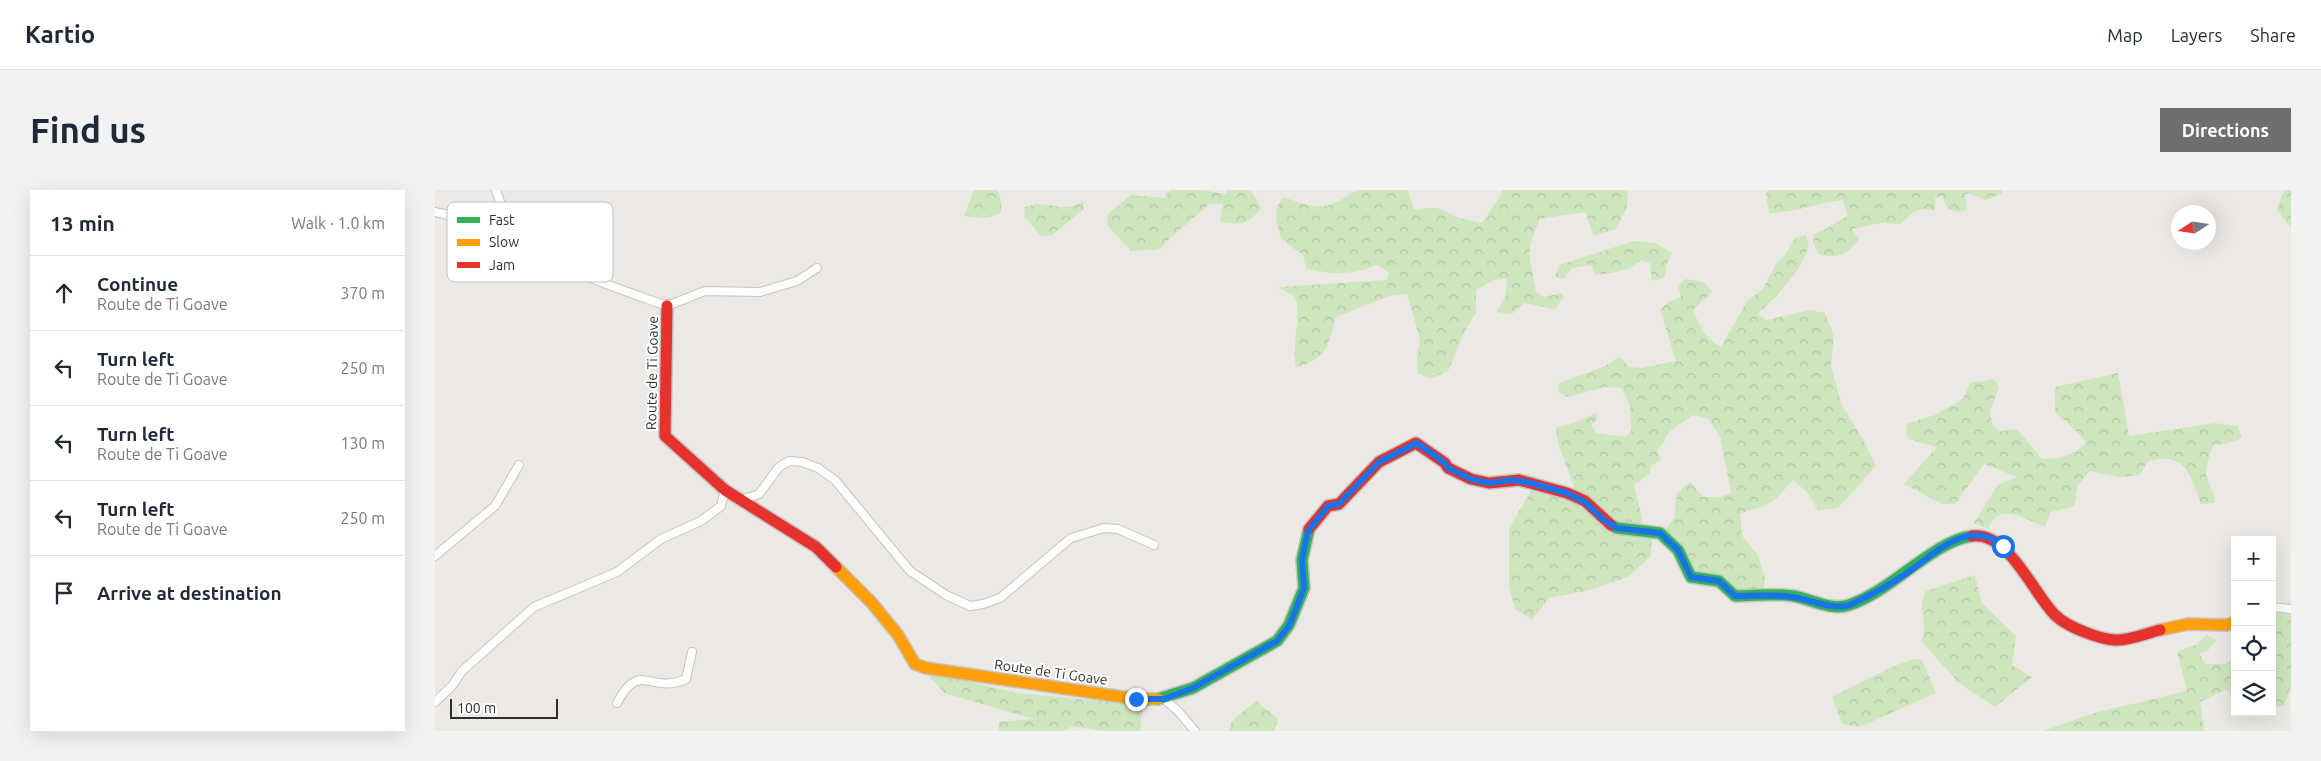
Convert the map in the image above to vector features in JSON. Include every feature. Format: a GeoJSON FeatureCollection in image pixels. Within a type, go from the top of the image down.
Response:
{"type":"FeatureCollection","features":[{"type":"Feature","properties":{"kind":"street"},"geometry":{"type":"LineString","coordinates":[[496,190],[500,202]]}},
{"type":"Feature","properties":{"kind":"street"},"geometry":{"type":"LineString","coordinates":[[603,282],[667,306],[705,291],[760,292],[797,281],[817,268]]}},
{"type":"Feature","properties":{"kind":"street","name":"Route de Ti Goave"},"geometry":{"type":"LineString","coordinates":[[667,306],[665,436],[725,490],[816,547],[872,603],[898,634],[915,664],[926,668],[1136,699],[1164,699],[1193,688],[1277,641],[1289,626],[1304,588],[1302,560],[1308,531],[1328,506],[1339,504],[1379,462],[1417,443],[1445,463],[1448,468],[1471,479],[1489,483],[1511,480],[1527,482],[1585,502],[1604,520],[1617,528],[1660,533],[1678,550],[1691,577],[1719,581],[1735,596],[1792,596],[1841,608],[1853,604],[1904,575],[1952,539],[1985,536],[1995,538],[2003,546],[2056,616],[2084,632],[2116,640],[2188,624],[2231,624]]}},
{"type":"Feature","properties":{"kind":"street"},"geometry":{"type":"LineString","coordinates":[[741,500],[759,494],[779,467],[789,461],[802,462],[818,468],[835,480],[910,571],[946,595],[970,606],[1000,598],[1071,538],[1105,528],[1118,529],[1154,545]]}},
{"type":"Feature","properties":{"kind":"street"},"geometry":{"type":"LineString","coordinates":[[435,556],[495,506],[519,465]]}},
{"type":"Feature","properties":{"kind":"street"},"geometry":{"type":"LineString","coordinates":[[435,702],[453,686],[463,671],[534,607],[617,572],[661,539],[701,521],[721,506],[725,490]]}},
{"type":"Feature","properties":{"kind":"street"},"geometry":{"type":"LineString","coordinates":[[2276,607],[2291,609]]}},
{"type":"Feature","properties":{"kind":"street"},"geometry":{"type":"LineString","coordinates":[[617,703],[631,681],[642,680],[663,684],[677,683],[686,679],[692,652]]}},
{"type":"Feature","properties":{"kind":"street"},"geometry":{"type":"LineString","coordinates":[[1164,699],[1178,710],[1195,731]]}},
{"type":"Feature","properties":{"kind":"green space"},"geometry":{"type":"Polygon","coordinates":[[[974,190],[997,190],[1002,203],[1000,214],[984,218],[964,216],[974,190]]]}},
{"type":"Feature","properties":{"kind":"green space"},"geometry":{"type":"Polygon","coordinates":[[[1170,190],[1203,190],[1226,194],[1227,190],[1251,190],[1261,208],[1248,221],[1232,223],[1220,222],[1223,204],[1210,204],[1170,238],[1161,249],[1131,251],[1107,225],[1108,214],[1131,195],[1164,198],[1170,190]]]}},
{"type":"Feature","properties":{"kind":"green space"},"geometry":{"type":"Polygon","coordinates":[[[1356,190],[1408,190],[1414,209],[1438,208],[1459,218],[1482,223],[1499,198],[1502,190],[1628,190],[1627,207],[1616,229],[1594,236],[1585,212],[1540,219],[1530,249],[1530,262],[1536,292],[1544,297],[1562,293],[1564,298],[1555,309],[1524,303],[1512,314],[1497,312],[1506,295],[1507,278],[1494,280],[1476,290],[1476,313],[1466,329],[1448,371],[1430,379],[1418,373],[1417,359],[1420,339],[1407,294],[1389,296],[1336,317],[1328,343],[1321,355],[1307,364],[1296,367],[1297,306],[1295,297],[1278,287],[1387,280],[1389,272],[1376,265],[1360,271],[1341,273],[1323,272],[1306,268],[1303,255],[1281,239],[1276,217],[1277,207],[1283,197],[1313,206],[1329,205],[1356,190]]]}},
{"type":"Feature","properties":{"kind":"green space"},"geometry":{"type":"Polygon","coordinates":[[[1768,190],[2001,190],[2002,194],[1985,200],[1971,194],[1965,194],[1967,210],[1958,212],[1948,209],[1942,196],[1935,198],[1935,211],[1924,209],[1916,211],[1901,224],[1881,223],[1852,229],[1859,239],[1855,244],[1846,252],[1830,256],[1818,254],[1813,242],[1814,234],[1847,216],[1843,200],[1779,213],[1769,213],[1766,195],[1768,190]]]}},
{"type":"Feature","properties":{"kind":"green space"},"geometry":{"type":"Polygon","coordinates":[[[2284,190],[2291,190],[2291,228],[2277,210],[2284,190]]]}},
{"type":"Feature","properties":{"kind":"green space"},"geometry":{"type":"Polygon","coordinates":[[[1083,202],[1084,209],[1052,235],[1041,236],[1024,216],[1025,207],[1033,205],[1067,207],[1083,202]]]}},
{"type":"Feature","properties":{"kind":"green space"},"geometry":{"type":"Polygon","coordinates":[[[1806,235],[1808,247],[1801,264],[1779,293],[1757,314],[1766,320],[1811,310],[1825,313],[1834,336],[1831,365],[1841,403],[1865,443],[1876,466],[1838,508],[1818,510],[1807,492],[1793,480],[1775,499],[1764,506],[1740,513],[1742,536],[1758,555],[1765,578],[1764,590],[1737,592],[1724,576],[1695,571],[1680,541],[1665,531],[1674,518],[1677,493],[1690,482],[1703,497],[1720,497],[1731,493],[1720,437],[1709,419],[1693,415],[1669,432],[1657,452],[1661,460],[1651,466],[1650,473],[1634,485],[1641,512],[1642,528],[1619,523],[1576,493],[1557,440],[1556,427],[1574,423],[1596,413],[1597,419],[1591,425],[1596,433],[1625,437],[1631,432],[1630,406],[1622,388],[1605,387],[1567,397],[1558,392],[1559,383],[1605,366],[1620,357],[1629,367],[1641,368],[1676,361],[1660,310],[1668,302],[1681,297],[1678,286],[1685,279],[1704,282],[1712,292],[1693,310],[1704,331],[1711,340],[1721,347],[1747,301],[1763,289],[1776,264],[1785,255],[1795,238],[1806,235]]]}},
{"type":"Feature","properties":{"kind":"green space"},"geometry":{"type":"Polygon","coordinates":[[[1634,241],[1655,243],[1672,253],[1666,266],[1665,277],[1652,281],[1650,263],[1641,260],[1631,267],[1613,273],[1595,275],[1591,265],[1572,268],[1563,279],[1555,277],[1559,265],[1634,241]]]}},
{"type":"Feature","properties":{"kind":"green space"},"geometry":{"type":"Polygon","coordinates":[[[2118,373],[2129,436],[2215,423],[2237,426],[2242,438],[2226,444],[2213,445],[2208,462],[2206,473],[2215,503],[2201,504],[2184,467],[2169,459],[2147,462],[2140,475],[2119,477],[2090,471],[2078,485],[2074,506],[2051,512],[2045,527],[2013,514],[1999,515],[1993,520],[1988,529],[1974,523],[1998,485],[2017,477],[1984,464],[1955,504],[1942,504],[1904,484],[1937,447],[1908,439],[1906,424],[1935,415],[1963,399],[1970,383],[1994,379],[1999,387],[1990,412],[1993,426],[2000,431],[2017,429],[2042,459],[2048,459],[2071,454],[2086,443],[2055,412],[2055,387],[2118,373]]]}},
{"type":"Feature","properties":{"kind":"green space"},"geometry":{"type":"Polygon","coordinates":[[[1532,489],[1577,502],[1612,532],[1652,538],[1651,556],[1628,577],[1586,591],[1549,598],[1532,620],[1515,609],[1509,587],[1509,529],[1532,489]]]}},
{"type":"Feature","properties":{"kind":"green space"},"geometry":{"type":"Polygon","coordinates":[[[1975,575],[1982,603],[2016,636],[2012,665],[2032,677],[1995,707],[1958,682],[1921,641],[1924,627],[1922,605],[1926,591],[1975,575]]]}},
{"type":"Feature","properties":{"kind":"green space"},"geometry":{"type":"Polygon","coordinates":[[[2276,612],[2291,615],[2291,687],[2284,705],[2276,707],[2276,612]]]}},
{"type":"Feature","properties":{"kind":"green space"},"geometry":{"type":"Polygon","coordinates":[[[2206,635],[2217,640],[2208,650],[2199,654],[2206,664],[2226,664],[2231,660],[2231,698],[2227,689],[2200,702],[2204,731],[2043,731],[2094,713],[2187,691],[2177,652],[2197,644],[2206,635]]]}},
{"type":"Feature","properties":{"kind":"green space"},"geometry":{"type":"Polygon","coordinates":[[[1914,659],[1922,660],[1936,693],[1860,727],[1842,724],[1832,697],[1894,666],[1914,659]]]}},
{"type":"Feature","properties":{"kind":"green space"},"geometry":{"type":"Polygon","coordinates":[[[926,672],[1017,693],[1143,705],[1140,731],[1106,731],[1072,726],[1064,731],[999,731],[999,722],[1034,719],[944,693],[926,672]]]}},
{"type":"Feature","properties":{"kind":"green space"},"geometry":{"type":"Polygon","coordinates":[[[1256,701],[1278,719],[1274,731],[1229,731],[1232,721],[1256,701]]]}},
{"type":"Feature","properties":{"kind":"traffic: fast"},"geometry":{"type":"LineString","coordinates":[[1611,525],[1617,528],[1660,533],[1678,550],[1691,577],[1719,581],[1735,596],[1786,595],[1835,607],[1849,605],[1865,598],[1942,547],[1972,536]]}},
{"type":"Feature","properties":{"kind":"traffic: fast"},"geometry":{"type":"LineString","coordinates":[[1158,699],[1193,688],[1277,641],[1289,625],[1304,588],[1302,560],[1309,529]]}},
{"type":"Feature","properties":{"kind":"traffic: slow"},"geometry":{"type":"LineString","coordinates":[[836,567],[872,603],[898,635],[915,664],[926,668],[1136,699],[1158,699]]}},
{"type":"Feature","properties":{"kind":"traffic: slow"},"geometry":{"type":"LineString","coordinates":[[2160,630],[2188,624],[2231,624]]}},
{"type":"Feature","properties":{"kind":"traffic: jam"},"geometry":{"type":"LineString","coordinates":[[667,306],[665,436],[725,490],[816,547],[836,567]]}},
{"type":"Feature","properties":{"kind":"traffic: jam"},"geometry":{"type":"LineString","coordinates":[[1309,529],[1328,506],[1339,504],[1379,462],[1416,443],[1445,463],[1448,468],[1471,479],[1489,483],[1519,480],[1567,493],[1585,501],[1611,525]]}},
{"type":"Feature","properties":{"kind":"traffic: jam"},"geometry":{"type":"LineString","coordinates":[[1972,536],[1985,537],[1997,543],[2019,565],[2055,615],[2075,628],[2083,632],[2115,640],[2132,638],[2160,630]]}},
{"type":"Feature","properties":{"kind":"route"},"geometry":{"type":"LineString","coordinates":[[1136,699],[1164,699],[1193,688],[1277,641],[1289,626],[1304,588],[1302,560],[1308,531],[1328,506],[1339,504],[1379,462],[1417,443],[1445,463],[1448,468],[1471,479],[1489,483],[1519,480],[1567,493],[1585,502],[1604,520],[1617,528],[1660,533],[1678,550],[1691,577],[1719,581],[1727,586],[1735,596],[1792,596],[1841,608],[1853,604],[1904,575],[1952,539],[1985,536],[1995,538],[2003,546]]}}]}
